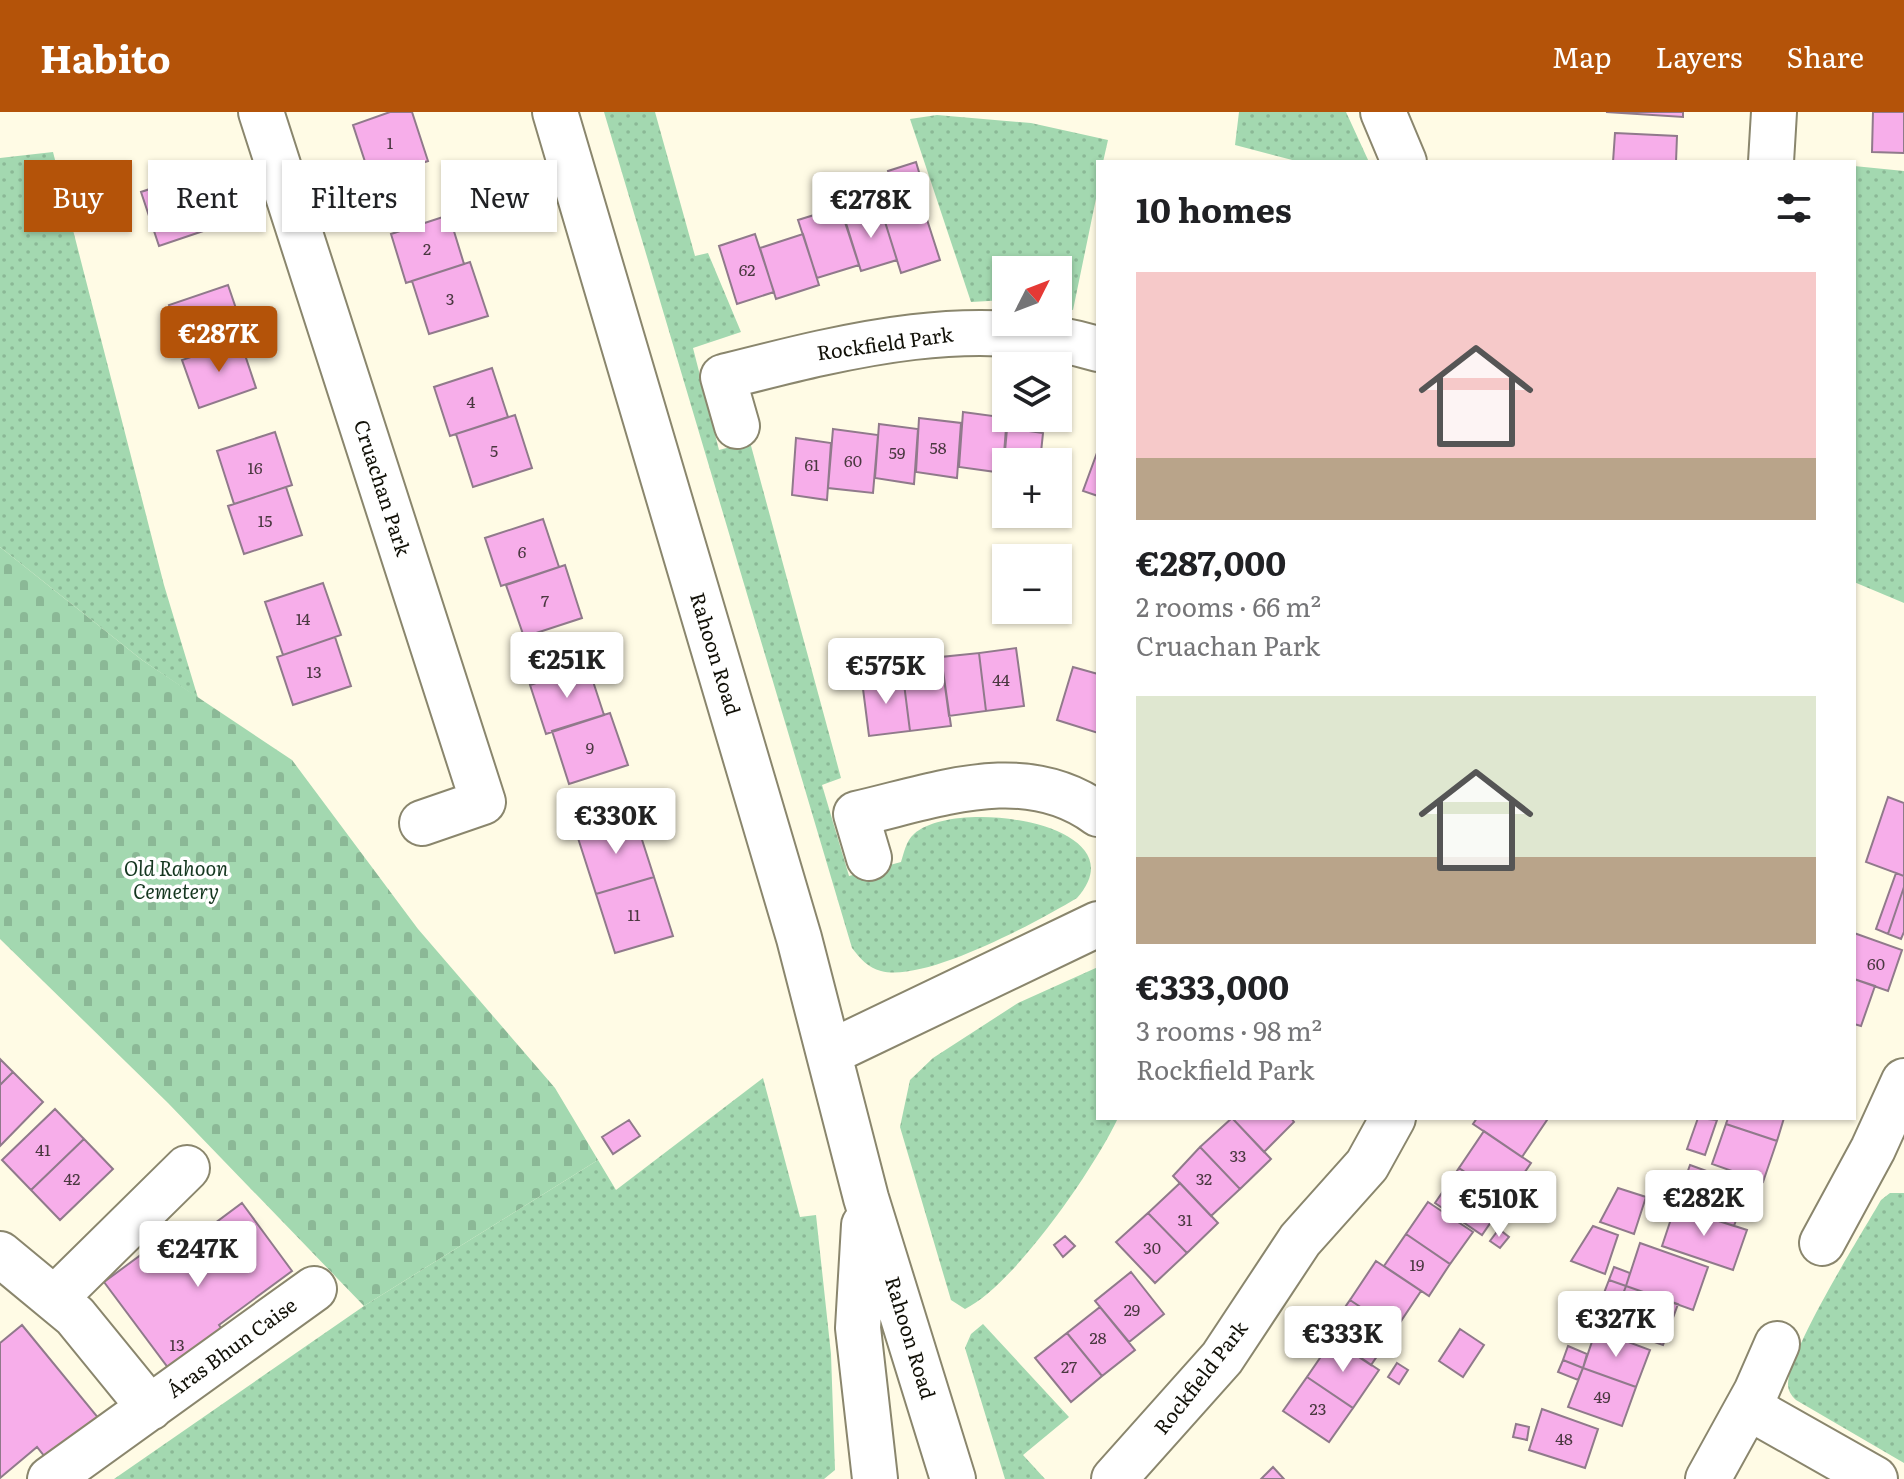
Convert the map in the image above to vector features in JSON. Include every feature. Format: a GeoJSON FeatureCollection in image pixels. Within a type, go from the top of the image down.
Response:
{"type":"FeatureCollection","features":[{"type":"Feature","properties":{"kind":"street","name":"Cruachan Park"},"geometry":{"type":"LineString","coordinates":[[261,112],[483,802],[422,823]]}},
{"type":"Feature","properties":{"kind":"street","name":"Rahoon Road"},"geometry":{"type":"LineString","coordinates":[[555,112],[831,1052],[866,1198],[953,1479]]}},
{"type":"Feature","properties":{"kind":"street"},"geometry":{"type":"LineString","coordinates":[[1383,112],[1403,160]]}},
{"type":"Feature","properties":{"kind":"street"},"geometry":{"type":"LineString","coordinates":[[1771,160],[1774,112]]}},
{"type":"Feature","properties":{"kind":"street","name":"Rockfield Park"},"geometry":{"type":"LineString","coordinates":[[737,426],[723,377],[833,350],[928,335],[1007,333],[1046,336],[1096,348]]}},
{"type":"Feature","properties":{"kind":"street"},"geometry":{"type":"LineString","coordinates":[[869,858],[856,814],[985,785],[1022,784],[1066,795],[1096,813]]}},
{"type":"Feature","properties":{"kind":"street"},"geometry":{"type":"LineString","coordinates":[[831,1052],[1096,925]]}},
{"type":"Feature","properties":{"kind":"street"},"geometry":{"type":"LineString","coordinates":[[1822,1243],[1889,1155],[1904,1081]]}},
{"type":"Feature","properties":{"kind":"street","name":"Rockfield Park"},"geometry":{"type":"LineString","coordinates":[[1114,1479],[1222,1358],[1300,1240],[1367,1165],[1392,1120]]}},
{"type":"Feature","properties":{"kind":"street"},"geometry":{"type":"LineString","coordinates":[[55,1298],[187,1168]]}},
{"type":"Feature","properties":{"kind":"street","name":"Rahoon Road"},"geometry":{"type":"LineString","coordinates":[[866,1198],[858,1328],[875,1479]]}},
{"type":"Feature","properties":{"kind":"street","name":"Áras Bhun Caise"},"geometry":{"type":"LineString","coordinates":[[6,1268],[55,1298],[99,1342],[150,1408]]}},
{"type":"Feature","properties":{"kind":"street","name":"Áras Bhun Caise"},"geometry":{"type":"LineString","coordinates":[[50,1479],[314,1289]]}},
{"type":"Feature","properties":{"kind":"street"},"geometry":{"type":"LineString","coordinates":[[1708,1479],[1748,1407],[1777,1344]]}},
{"type":"Feature","properties":{"kind":"street"},"geometry":{"type":"LineString","coordinates":[[1748,1407],[1875,1479]]}},
{"type":"Feature","properties":{"kind":"green space"},"geometry":{"type":"Polygon","coordinates":[[[604,112],[655,112],[695,256],[708,253],[741,332],[693,348],[719,450],[750,442],[841,778],[822,785],[849,876],[901,862],[911,837],[936,823],[966,818],[1001,818],[1036,824],[1066,835],[1085,851],[1091,872],[1077,898],[980,948],[925,968],[900,972],[876,970],[852,948],[604,112]]]}},
{"type":"Feature","properties":{"kind":"green space"},"geometry":{"type":"Polygon","coordinates":[[[1239,112],[1346,112],[1368,160],[1292,160],[1235,145],[1239,112]]]}},
{"type":"Feature","properties":{"kind":"green space"},"geometry":{"type":"Polygon","coordinates":[[[937,115],[1031,123],[1108,140],[1103,160],[1096,160],[1096,199],[1073,310],[1072,256],[992,256],[992,301],[971,302],[910,119],[937,115]]]}},
{"type":"Feature","properties":{"kind":"green space"},"geometry":{"type":"Polygon","coordinates":[[[53,152],[55,160],[24,160],[24,232],[74,232],[164,585],[198,698],[142,660],[0,547],[0,158],[53,152]]]}},
{"type":"Feature","properties":{"kind":"green space"},"geometry":{"type":"Polygon","coordinates":[[[1856,166],[1904,171],[1904,603],[1856,583],[1856,166]]]}},
{"type":"Feature","properties":{"kind":"green space","name":"Old Rahoon Cemetery"},"geometry":{"type":"Polygon","coordinates":[[[0,547],[142,660],[292,760],[418,929],[555,1088],[598,1160],[364,1306],[168,1103],[0,939],[0,547]]]}},
{"type":"Feature","properties":{"kind":"green space"},"geometry":{"type":"Polygon","coordinates":[[[1096,968],[1096,1120],[1117,1120],[1091,1166],[1051,1224],[1006,1276],[985,1296],[965,1309],[951,1300],[900,1127],[910,1080],[933,1058],[1018,1003],[1096,968]]]}},
{"type":"Feature","properties":{"kind":"green space"},"geometry":{"type":"Polygon","coordinates":[[[763,1078],[800,1217],[816,1215],[831,1354],[835,1470],[824,1479],[114,1479],[364,1306],[598,1160],[616,1190],[763,1078]]]}},
{"type":"Feature","properties":{"kind":"green space"},"geometry":{"type":"Polygon","coordinates":[[[1890,1193],[1904,1193],[1904,1463],[1796,1400],[1788,1384],[1791,1367],[1813,1320],[1881,1200],[1890,1193]]]}},
{"type":"Feature","properties":{"kind":"green space"},"geometry":{"type":"Polygon","coordinates":[[[983,1324],[1069,1417],[1023,1455],[1045,1479],[1005,1479],[965,1348],[971,1334],[983,1324]]]}},
{"type":"Feature","properties":{"kind":"building"},"geometry":{"type":"Polygon","coordinates":[[[390,112],[412,112],[428,161],[364,160],[353,125],[390,112]]]}},
{"type":"Feature","properties":{"kind":"building"},"geometry":{"type":"Polygon","coordinates":[[[1606,112],[1683,112],[1683,117],[1606,112]]]}},
{"type":"Feature","properties":{"kind":"building"},"geometry":{"type":"Polygon","coordinates":[[[1873,112],[1904,112],[1904,153],[1872,152],[1873,112]]]}},
{"type":"Feature","properties":{"kind":"building"},"geometry":{"type":"Polygon","coordinates":[[[1615,133],[1677,136],[1676,160],[1613,160],[1615,133]]]}},
{"type":"Feature","properties":{"kind":"building"},"geometry":{"type":"Polygon","coordinates":[[[916,162],[927,199],[921,201],[940,260],[901,273],[881,209],[898,203],[888,171],[916,162]]]}},
{"type":"Feature","properties":{"kind":"building"},"geometry":{"type":"Polygon","coordinates":[[[148,190],[148,213],[141,192],[148,190]]]}},
{"type":"Feature","properties":{"kind":"building"},"geometry":{"type":"Polygon","coordinates":[[[840,207],[859,265],[817,278],[798,220],[840,207]]]}},
{"type":"Feature","properties":{"kind":"building"},"geometry":{"type":"Polygon","coordinates":[[[881,209],[897,260],[861,271],[845,220],[881,209]]]}},
{"type":"Feature","properties":{"kind":"building"},"geometry":{"type":"Polygon","coordinates":[[[441,218],[441,232],[454,232],[464,264],[406,283],[391,234],[425,232],[425,223],[441,218]]]}},
{"type":"Feature","properties":{"kind":"building"},"geometry":{"type":"Polygon","coordinates":[[[154,232],[200,232],[159,246],[154,232]]]}},
{"type":"Feature","properties":{"kind":"building"},"geometry":{"type":"Polygon","coordinates":[[[755,234],[774,292],[737,304],[719,246],[755,234]]]}},
{"type":"Feature","properties":{"kind":"building"},"geometry":{"type":"Polygon","coordinates":[[[803,234],[819,285],[776,299],[760,248],[803,234]]]}},
{"type":"Feature","properties":{"kind":"building"},"geometry":{"type":"Polygon","coordinates":[[[470,262],[488,316],[429,334],[412,281],[470,262]]]}},
{"type":"Feature","properties":{"kind":"building"},"geometry":{"type":"Polygon","coordinates":[[[228,285],[246,338],[188,358],[169,305],[228,285]]]}},
{"type":"Feature","properties":{"kind":"building"},"geometry":{"type":"Polygon","coordinates":[[[240,340],[256,388],[199,408],[182,360],[240,340]]]}},
{"type":"Feature","properties":{"kind":"building"},"geometry":{"type":"Polygon","coordinates":[[[492,368],[508,417],[450,436],[434,387],[492,368]]]}},
{"type":"Feature","properties":{"kind":"building"},"geometry":{"type":"Polygon","coordinates":[[[963,412],[992,416],[992,432],[1007,432],[1005,448],[992,448],[992,472],[959,467],[963,412]]]}},
{"type":"Feature","properties":{"kind":"building"},"geometry":{"type":"Polygon","coordinates":[[[515,415],[532,468],[473,487],[456,434],[515,415]]]}},
{"type":"Feature","properties":{"kind":"building"},"geometry":{"type":"Polygon","coordinates":[[[919,418],[961,423],[957,478],[916,472],[919,418]]]}},
{"type":"Feature","properties":{"kind":"building"},"geometry":{"type":"Polygon","coordinates":[[[879,424],[918,429],[914,484],[875,478],[879,424]]]}},
{"type":"Feature","properties":{"kind":"building"},"geometry":{"type":"Polygon","coordinates":[[[833,429],[878,435],[873,493],[828,488],[833,429]]]}},
{"type":"Feature","properties":{"kind":"building"},"geometry":{"type":"Polygon","coordinates":[[[275,432],[292,485],[234,504],[217,451],[275,432]]]}},
{"type":"Feature","properties":{"kind":"building"},"geometry":{"type":"Polygon","coordinates":[[[1006,432],[1043,433],[1041,448],[1004,448],[1006,432]]]}},
{"type":"Feature","properties":{"kind":"building"},"geometry":{"type":"Polygon","coordinates":[[[796,438],[831,443],[827,500],[792,495],[796,438]]]}},
{"type":"Feature","properties":{"kind":"building"},"geometry":{"type":"Polygon","coordinates":[[[1096,455],[1096,495],[1083,491],[1096,455]]]}},
{"type":"Feature","properties":{"kind":"building"},"geometry":{"type":"Polygon","coordinates":[[[286,487],[302,535],[244,554],[228,506],[286,487]]]}},
{"type":"Feature","properties":{"kind":"building"},"geometry":{"type":"Polygon","coordinates":[[[543,519],[559,567],[501,586],[485,538],[543,519]]]}},
{"type":"Feature","properties":{"kind":"building"},"geometry":{"type":"Polygon","coordinates":[[[565,565],[582,618],[524,637],[506,585],[565,565]]]}},
{"type":"Feature","properties":{"kind":"building"},"geometry":{"type":"Polygon","coordinates":[[[323,583],[341,635],[283,655],[265,602],[323,583]]]}},
{"type":"Feature","properties":{"kind":"building"},"geometry":{"type":"Polygon","coordinates":[[[335,637],[351,686],[293,705],[277,657],[335,637]]]}},
{"type":"Feature","properties":{"kind":"building"},"geometry":{"type":"Polygon","coordinates":[[[1016,648],[1024,706],[986,711],[979,653],[1016,648]]]}},
{"type":"Feature","properties":{"kind":"building"},"geometry":{"type":"Polygon","coordinates":[[[979,653],[986,711],[949,716],[941,657],[979,653]]]}},
{"type":"Feature","properties":{"kind":"building"},"geometry":{"type":"Polygon","coordinates":[[[588,666],[604,715],[546,734],[530,685],[588,666]]]}},
{"type":"Feature","properties":{"kind":"building"},"geometry":{"type":"Polygon","coordinates":[[[1073,667],[1096,673],[1096,732],[1057,720],[1073,667]]]}},
{"type":"Feature","properties":{"kind":"building"},"geometry":{"type":"Polygon","coordinates":[[[943,671],[951,726],[910,731],[903,676],[943,671]]]}},
{"type":"Feature","properties":{"kind":"building"},"geometry":{"type":"Polygon","coordinates":[[[903,676],[910,731],[869,736],[862,681],[903,676]]]}},
{"type":"Feature","properties":{"kind":"building"},"geometry":{"type":"Polygon","coordinates":[[[610,713],[628,765],[569,784],[552,731],[610,713]]]}},
{"type":"Feature","properties":{"kind":"building"},"geometry":{"type":"Polygon","coordinates":[[[1888,797],[1904,803],[1904,876],[1866,862],[1888,797]]]}},
{"type":"Feature","properties":{"kind":"building"},"geometry":{"type":"Polygon","coordinates":[[[635,818],[654,877],[596,894],[577,835],[635,818]]]}},
{"type":"Feature","properties":{"kind":"building"},"geometry":{"type":"Polygon","coordinates":[[[1896,873],[1904,876],[1904,887],[1888,934],[1876,929],[1896,873]]]}},
{"type":"Feature","properties":{"kind":"building"},"geometry":{"type":"Polygon","coordinates":[[[654,877],[673,936],[615,953],[596,894],[654,877]]]}},
{"type":"Feature","properties":{"kind":"building"},"geometry":{"type":"Polygon","coordinates":[[[1904,887],[1904,932],[1901,939],[1888,934],[1904,887]]]}},
{"type":"Feature","properties":{"kind":"building"},"geometry":{"type":"Polygon","coordinates":[[[1856,934],[1902,950],[1888,991],[1856,980],[1856,934]]]}},
{"type":"Feature","properties":{"kind":"building"},"geometry":{"type":"Polygon","coordinates":[[[1856,980],[1875,986],[1861,1026],[1856,1025],[1856,980]]]}},
{"type":"Feature","properties":{"kind":"building"},"geometry":{"type":"Polygon","coordinates":[[[0,1059],[13,1072],[0,1085],[0,1059]]]}},
{"type":"Feature","properties":{"kind":"building"},"geometry":{"type":"Polygon","coordinates":[[[13,1072],[43,1102],[0,1146],[0,1085],[13,1072]]]}},
{"type":"Feature","properties":{"kind":"building"},"geometry":{"type":"Polygon","coordinates":[[[55,1109],[84,1139],[31,1190],[2,1160],[55,1109]]]}},
{"type":"Feature","properties":{"kind":"building"},"geometry":{"type":"Polygon","coordinates":[[[629,1120],[640,1136],[613,1154],[602,1137],[629,1120]]]}},
{"type":"Feature","properties":{"kind":"building"},"geometry":{"type":"Polygon","coordinates":[[[1230,1120],[1234,1120],[1271,1159],[1240,1189],[1200,1147],[1230,1120]]]}},
{"type":"Feature","properties":{"kind":"building"},"geometry":{"type":"Polygon","coordinates":[[[1234,1120],[1292,1120],[1294,1122],[1264,1152],[1234,1120]]]}},
{"type":"Feature","properties":{"kind":"building"},"geometry":{"type":"Polygon","coordinates":[[[1476,1120],[1547,1120],[1522,1157],[1473,1124],[1476,1120]]]}},
{"type":"Feature","properties":{"kind":"building"},"geometry":{"type":"Polygon","coordinates":[[[1697,1120],[1717,1120],[1705,1155],[1687,1149],[1697,1120]]]}},
{"type":"Feature","properties":{"kind":"building"},"geometry":{"type":"Polygon","coordinates":[[[1727,1120],[1783,1120],[1777,1141],[1726,1124],[1727,1120]]]}},
{"type":"Feature","properties":{"kind":"building"},"geometry":{"type":"Polygon","coordinates":[[[1726,1124],[1777,1141],[1763,1182],[1712,1164],[1726,1124]]]}},
{"type":"Feature","properties":{"kind":"building"},"geometry":{"type":"Polygon","coordinates":[[[1484,1131],[1531,1163],[1506,1200],[1459,1168],[1484,1131]]]}},
{"type":"Feature","properties":{"kind":"building"},"geometry":{"type":"Polygon","coordinates":[[[84,1139],[113,1169],[60,1220],[31,1190],[84,1139]]]}},
{"type":"Feature","properties":{"kind":"building"},"geometry":{"type":"Polygon","coordinates":[[[1200,1147],[1240,1189],[1211,1216],[1173,1176],[1200,1147]]]}},
{"type":"Feature","properties":{"kind":"building"},"geometry":{"type":"Polygon","coordinates":[[[1690,1165],[1748,1186],[1734,1226],[1675,1207],[1690,1165]]]}},
{"type":"Feature","properties":{"kind":"building"},"geometry":{"type":"Polygon","coordinates":[[[1459,1168],[1506,1200],[1482,1235],[1435,1203],[1459,1168]]]}},
{"type":"Feature","properties":{"kind":"building"},"geometry":{"type":"Polygon","coordinates":[[[1180,1183],[1218,1223],[1187,1253],[1148,1213],[1180,1183]]]}},
{"type":"Feature","properties":{"kind":"building"},"geometry":{"type":"Polygon","coordinates":[[[1618,1188],[1646,1197],[1634,1234],[1600,1222],[1618,1188]]]}},
{"type":"Feature","properties":{"kind":"building"},"geometry":{"type":"Polygon","coordinates":[[[1657,1188],[1671,1192],[1667,1205],[1653,1200],[1657,1188]]]}},
{"type":"Feature","properties":{"kind":"building"},"geometry":{"type":"Polygon","coordinates":[[[1653,1200],[1667,1205],[1663,1218],[1649,1213],[1653,1200]]]}},
{"type":"Feature","properties":{"kind":"building"},"geometry":{"type":"Polygon","coordinates":[[[1428,1202],[1473,1232],[1450,1264],[1406,1234],[1428,1202]]]}},
{"type":"Feature","properties":{"kind":"building"},"geometry":{"type":"Polygon","coordinates":[[[242,1203],[292,1271],[219,1325],[231,1342],[178,1381],[104,1282],[157,1243],[168,1258],[242,1203]]]}},
{"type":"Feature","properties":{"kind":"building"},"geometry":{"type":"Polygon","coordinates":[[[1675,1207],[1747,1230],[1733,1270],[1662,1246],[1675,1207]]]}},
{"type":"Feature","properties":{"kind":"building"},"geometry":{"type":"Polygon","coordinates":[[[1148,1213],[1187,1253],[1155,1283],[1116,1242],[1148,1213]]]}},
{"type":"Feature","properties":{"kind":"building"},"geometry":{"type":"Polygon","coordinates":[[[1593,1226],[1618,1235],[1605,1274],[1571,1261],[1593,1226]]]}},
{"type":"Feature","properties":{"kind":"building"},"geometry":{"type":"Polygon","coordinates":[[[1499,1229],[1509,1237],[1500,1248],[1490,1241],[1499,1229]]]}},
{"type":"Feature","properties":{"kind":"building"},"geometry":{"type":"Polygon","coordinates":[[[1406,1234],[1450,1264],[1429,1296],[1384,1266],[1406,1234]]]}},
{"type":"Feature","properties":{"kind":"building"},"geometry":{"type":"Polygon","coordinates":[[[1065,1236],[1075,1246],[1063,1257],[1054,1245],[1065,1236]]]}},
{"type":"Feature","properties":{"kind":"building"},"geometry":{"type":"Polygon","coordinates":[[[1640,1243],[1708,1267],[1693,1310],[1626,1286],[1640,1243]]]}},
{"type":"Feature","properties":{"kind":"building"},"geometry":{"type":"Polygon","coordinates":[[[1376,1261],[1421,1291],[1395,1330],[1350,1300],[1376,1261]]]}},
{"type":"Feature","properties":{"kind":"building"},"geometry":{"type":"Polygon","coordinates":[[[1614,1267],[1630,1273],[1626,1286],[1609,1280],[1614,1267]]]}},
{"type":"Feature","properties":{"kind":"building"},"geometry":{"type":"Polygon","coordinates":[[[1131,1272],[1164,1314],[1129,1342],[1095,1301],[1131,1272]]]}},
{"type":"Feature","properties":{"kind":"building"},"geometry":{"type":"Polygon","coordinates":[[[1609,1280],[1626,1286],[1621,1299],[1604,1293],[1609,1280]]]}},
{"type":"Feature","properties":{"kind":"building"},"geometry":{"type":"Polygon","coordinates":[[[1626,1286],[1678,1304],[1663,1345],[1611,1327],[1626,1286]]]}},
{"type":"Feature","properties":{"kind":"building"},"geometry":{"type":"Polygon","coordinates":[[[1350,1300],[1395,1330],[1371,1365],[1326,1335],[1350,1300]]]}},
{"type":"Feature","properties":{"kind":"building"},"geometry":{"type":"Polygon","coordinates":[[[1100,1307],[1135,1350],[1102,1376],[1067,1333],[1100,1307]]]}},
{"type":"Feature","properties":{"kind":"building"},"geometry":{"type":"Polygon","coordinates":[[[22,1325],[100,1420],[49,1462],[37,1447],[0,1478],[0,1343],[22,1325]]]}},
{"type":"Feature","properties":{"kind":"building"},"geometry":{"type":"Polygon","coordinates":[[[1460,1329],[1484,1345],[1463,1377],[1439,1361],[1460,1329]]]}},
{"type":"Feature","properties":{"kind":"building"},"geometry":{"type":"Polygon","coordinates":[[[1596,1330],[1650,1350],[1636,1387],[1583,1368],[1596,1330]]]}},
{"type":"Feature","properties":{"kind":"building"},"geometry":{"type":"Polygon","coordinates":[[[1067,1333],[1102,1376],[1071,1402],[1035,1358],[1067,1333]]]}},
{"type":"Feature","properties":{"kind":"building"},"geometry":{"type":"Polygon","coordinates":[[[1333,1339],[1379,1370],[1353,1408],[1307,1377],[1333,1339]]]}},
{"type":"Feature","properties":{"kind":"building"},"geometry":{"type":"Polygon","coordinates":[[[1568,1346],[1587,1354],[1583,1368],[1563,1360],[1568,1346]]]}},
{"type":"Feature","properties":{"kind":"building"},"geometry":{"type":"Polygon","coordinates":[[[1563,1360],[1583,1368],[1578,1380],[1558,1372],[1563,1360]]]}},
{"type":"Feature","properties":{"kind":"building"},"geometry":{"type":"Polygon","coordinates":[[[1397,1363],[1408,1370],[1399,1384],[1388,1377],[1397,1363]]]}},
{"type":"Feature","properties":{"kind":"building"},"geometry":{"type":"Polygon","coordinates":[[[1583,1368],[1636,1387],[1622,1426],[1568,1407],[1583,1368]]]}},
{"type":"Feature","properties":{"kind":"building"},"geometry":{"type":"Polygon","coordinates":[[[1307,1377],[1353,1408],[1329,1442],[1283,1411],[1307,1377]]]}},
{"type":"Feature","properties":{"kind":"building"},"geometry":{"type":"Polygon","coordinates":[[[1542,1409],[1598,1429],[1585,1468],[1529,1450],[1542,1409]]]}},
{"type":"Feature","properties":{"kind":"building"},"geometry":{"type":"Polygon","coordinates":[[[1516,1424],[1529,1427],[1527,1440],[1513,1437],[1516,1424]]]}},
{"type":"Feature","properties":{"kind":"building"},"geometry":{"type":"Polygon","coordinates":[[[1273,1467],[1284,1479],[1261,1479],[1273,1467]]]}}]}
